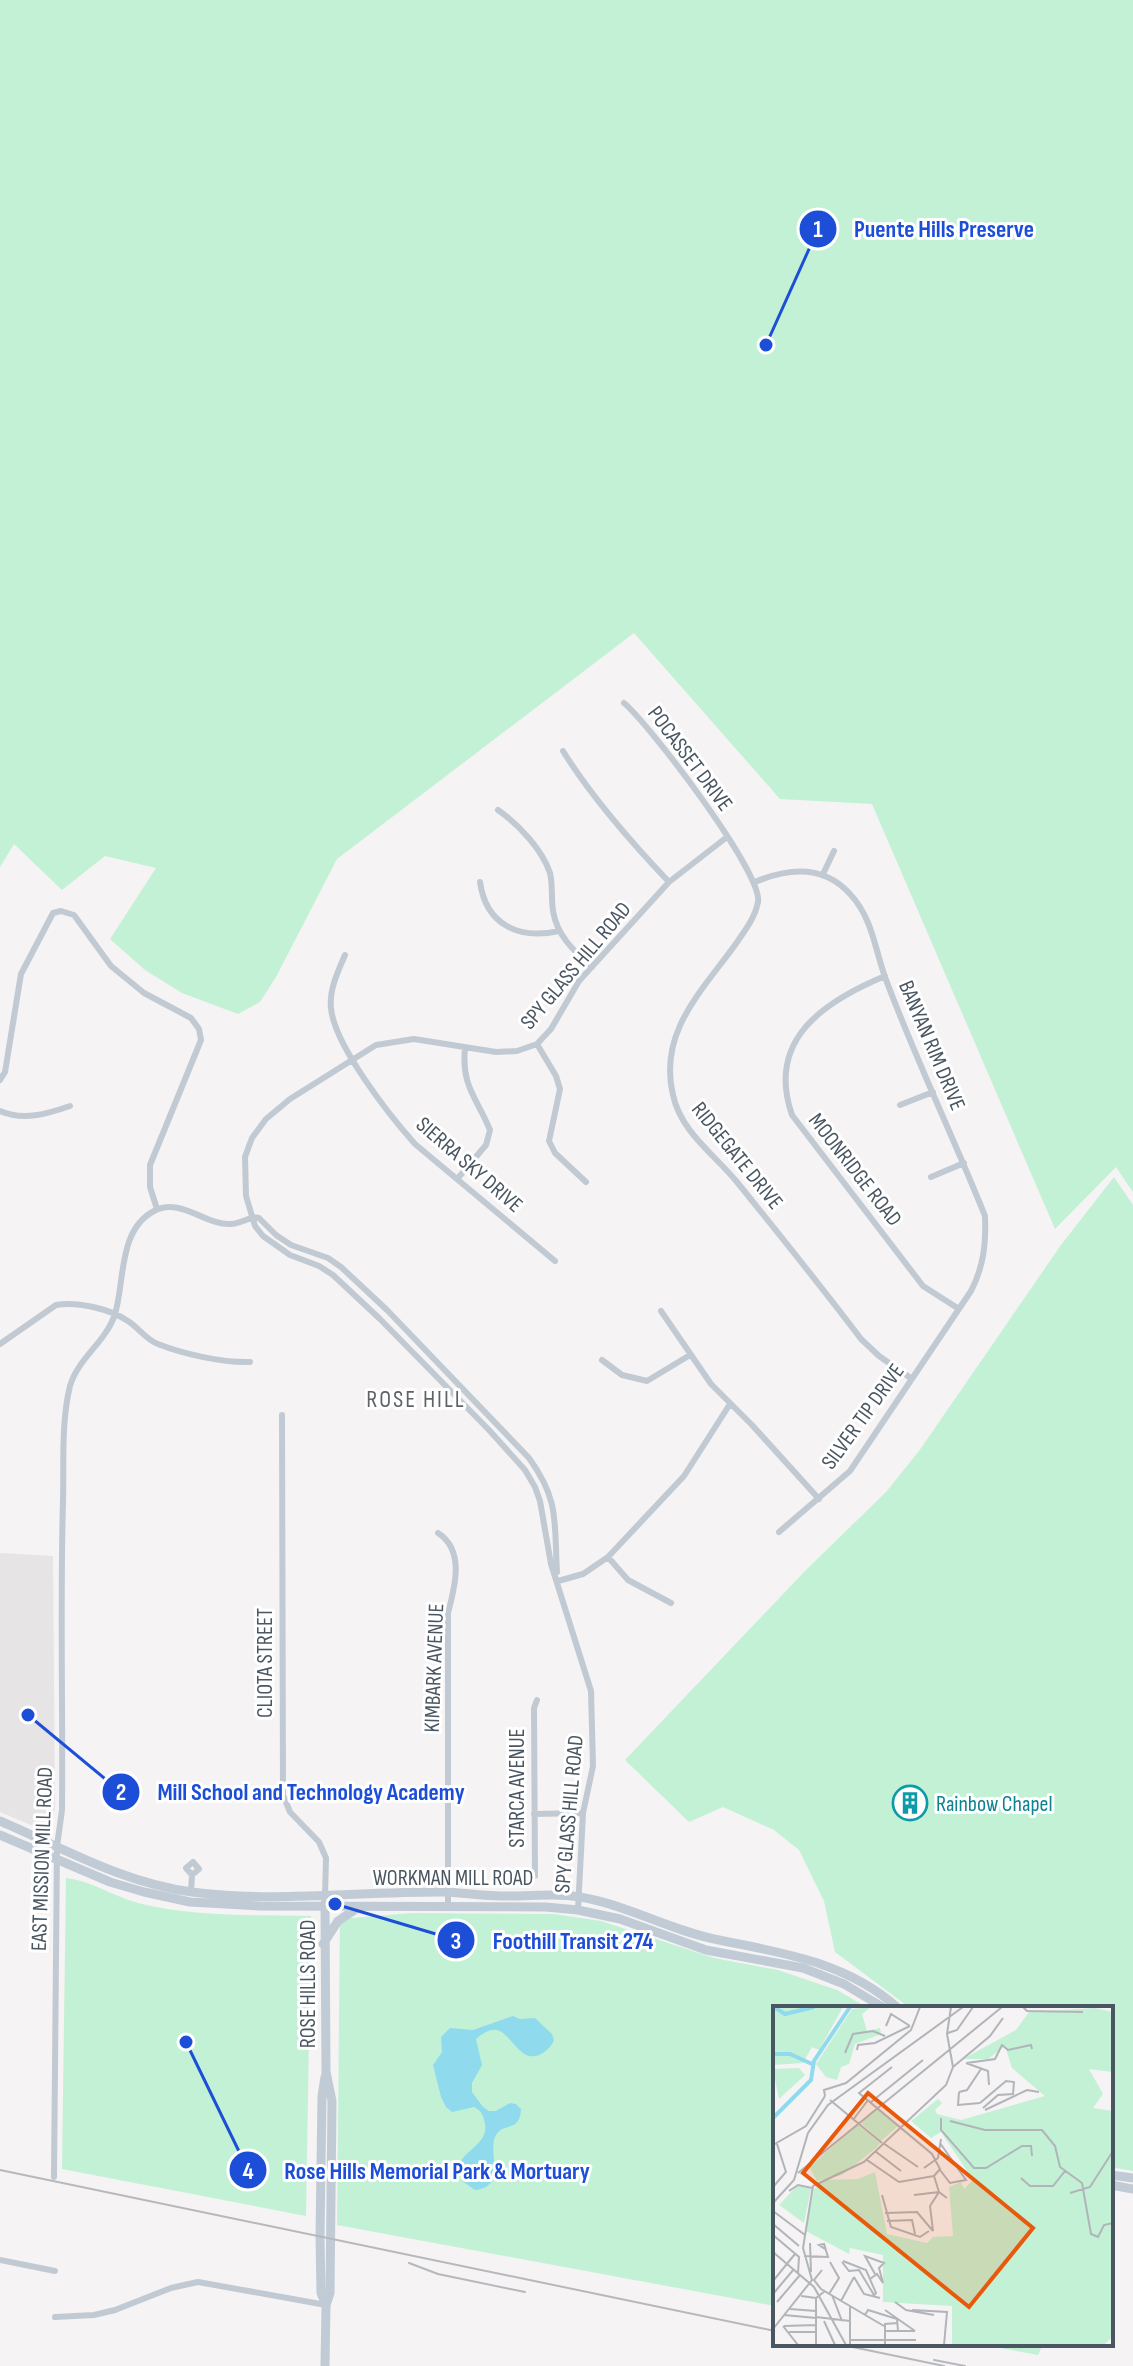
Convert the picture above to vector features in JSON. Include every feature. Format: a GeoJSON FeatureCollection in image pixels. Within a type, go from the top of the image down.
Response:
{"type":"FeatureCollection","features":[{"type":"Feature","properties":{"kind":"main road","name":"WORKMAN MILL ROAD"},"geometry":{"type":"LineString","coordinates":[[0,1821],[113,1872],[191,1897],[249,1896],[325,1901],[360,1907],[546,1907],[578,1910],[620,1919],[706,1950],[803,1968],[844,1984],[881,2006]]}},
{"type":"Feature","properties":{"kind":"main road","name":"WORKMAN MILL ROAD"},"geometry":{"type":"LineString","coordinates":[[0,1835],[110,1882],[144,1892],[247,1906],[448,1892],[579,1896],[718,1940],[817,1961],[871,1988],[895,2006]]}},
{"type":"Feature","properties":{"kind":"main road","name":"ROSE HILLS ROAD"},"geometry":{"type":"LineString","coordinates":[[325,1901],[326,2072],[332,2116],[330,2293],[326,2305],[325,2366]]}},
{"type":"Feature","properties":{"kind":"main road"},"geometry":{"type":"LineString","coordinates":[[323,1944],[338,1921],[360,1907]]}},
{"type":"Feature","properties":{"kind":"main road"},"geometry":{"type":"LineString","coordinates":[[1113,2175],[1133,2178]]}},
{"type":"Feature","properties":{"kind":"main road"},"geometry":{"type":"LineString","coordinates":[[1113,2185],[1133,2189]]}},
{"type":"Feature","properties":{"kind":"street","name":"POCASSET DRIVE"},"geometry":{"type":"LineString","coordinates":[[624,703],[637,713],[672,757],[727,837]]}},
{"type":"Feature","properties":{"kind":"street"},"geometry":{"type":"LineString","coordinates":[[563,751],[626,834],[669,882]]}},
{"type":"Feature","properties":{"kind":"street"},"geometry":{"type":"LineString","coordinates":[[498,810],[513,820],[545,861],[551,877],[553,912],[559,931],[569,946],[592,967]]}},
{"type":"Feature","properties":{"kind":"street","name":"SPY GLASS HILL ROAD"},"geometry":{"type":"LineString","coordinates":[[578,1910],[583,1813],[593,1766],[591,1691],[551,1564],[540,1501],[525,1470],[380,1319],[333,1275],[276,1248],[255,1226],[244,1178],[245,1157],[252,1138],[266,1119],[290,1099],[376,1045],[414,1039],[496,1052],[517,1051],[537,1044],[551,1029],[579,981],[669,882],[727,837]]}},
{"type":"Feature","properties":{"kind":"street"},"geometry":{"type":"LineString","coordinates":[[727,837],[755,882],[780,872],[802,870],[823,874],[834,851]]}},
{"type":"Feature","properties":{"kind":"street","name":"BANYAN RIM DRIVE"},"geometry":{"type":"LineString","coordinates":[[823,874],[849,892],[865,912],[885,976],[985,1216],[982,1270],[959,1309]]}},
{"type":"Feature","properties":{"kind":"street"},"geometry":{"type":"LineString","coordinates":[[480,882],[482,898],[489,909],[513,930],[539,936],[559,931]]}},
{"type":"Feature","properties":{"kind":"street","name":"RIDGEGATE DRIVE"},"geometry":{"type":"LineString","coordinates":[[755,882],[758,900],[751,922],[680,1022],[670,1050],[668,1070],[676,1109],[694,1137],[725,1167],[861,1339],[912,1379]]}},
{"type":"Feature","properties":{"kind":"street"},"geometry":{"type":"LineString","coordinates":[[0,1080],[5,1072],[21,974],[53,913],[61,911],[74,915],[111,966],[127,982],[191,1018],[199,1029],[201,1040],[150,1165],[150,1187],[157,1209]]}},
{"type":"Feature","properties":{"kind":"street","name":"SIERRA SKY DRIVE"},"geometry":{"type":"LineString","coordinates":[[345,955],[334,979],[330,1008],[337,1032],[352,1058],[415,1144],[555,1261]]}},
{"type":"Feature","properties":{"kind":"street","name":"MOONRIDGE ROAD"},"geometry":{"type":"LineString","coordinates":[[885,976],[832,1002],[797,1038],[790,1049],[785,1070],[787,1101],[792,1115],[923,1286],[959,1309]]}},
{"type":"Feature","properties":{"kind":"street"},"geometry":{"type":"LineString","coordinates":[[537,1044],[560,1089],[549,1141],[555,1153],[586,1182]]}},
{"type":"Feature","properties":{"kind":"street"},"geometry":{"type":"LineString","coordinates":[[458,1178],[486,1145],[490,1130],[466,1083],[463,1063],[465,1048]]}},
{"type":"Feature","properties":{"kind":"street"},"geometry":{"type":"LineString","coordinates":[[900,1105],[933,1092]]}},
{"type":"Feature","properties":{"kind":"street"},"geometry":{"type":"LineString","coordinates":[[0,1111],[17,1117],[37,1116],[70,1106]]}},
{"type":"Feature","properties":{"kind":"street"},"geometry":{"type":"LineString","coordinates":[[931,1177],[964,1163]]}},
{"type":"Feature","properties":{"kind":"street"},"geometry":{"type":"LineString","coordinates":[[114,1315],[120,1292],[120,1268],[135,1230],[144,1217],[157,1209],[182,1209],[228,1225],[253,1217]]}},
{"type":"Feature","properties":{"kind":"street","name":"SPY GLASS HILL ROAD"},"geometry":{"type":"LineString","coordinates":[[253,1217],[259,1218],[291,1245],[328,1258],[341,1267],[387,1310],[529,1458],[543,1477],[554,1504],[558,1581]]}},
{"type":"Feature","properties":{"kind":"street"},"geometry":{"type":"LineString","coordinates":[[0,1344],[56,1305],[81,1305],[128,1321],[155,1344],[228,1362],[250,1362]]}},
{"type":"Feature","properties":{"kind":"street","name":"SILVER TIP DRIVE"},"geometry":{"type":"LineString","coordinates":[[779,1532],[850,1471],[959,1309]]}},
{"type":"Feature","properties":{"kind":"street"},"geometry":{"type":"LineString","coordinates":[[661,1311],[711,1384],[819,1499]]}},
{"type":"Feature","properties":{"kind":"street","name":"EAST MISSION MILL ROAD"},"geometry":{"type":"LineString","coordinates":[[54,2177],[57,1846],[62,1810],[63,1525],[67,1414],[70,1385],[81,1363],[109,1328],[114,1315]]}},
{"type":"Feature","properties":{"kind":"street"},"geometry":{"type":"LineString","coordinates":[[602,1360],[622,1375],[647,1381],[690,1355]]}},
{"type":"Feature","properties":{"kind":"street"},"geometry":{"type":"LineString","coordinates":[[558,1581],[583,1574],[608,1557],[684,1476],[730,1404]]}},
{"type":"Feature","properties":{"kind":"street","name":"CLIOTA STREET"},"geometry":{"type":"LineString","coordinates":[[282,1415],[283,1795],[290,1812],[323,1850],[326,1858],[325,1901]]}},
{"type":"Feature","properties":{"kind":"street","name":"KIMBARK AVENUE"},"geometry":{"type":"LineString","coordinates":[[438,1533],[452,1547],[456,1567],[448,1613],[448,1907]]}},
{"type":"Feature","properties":{"kind":"street"},"geometry":{"type":"LineString","coordinates":[[608,1557],[628,1580],[671,1603]]}},
{"type":"Feature","properties":{"kind":"street","name":"STARCA AVENUE"},"geometry":{"type":"LineString","coordinates":[[535,1876],[534,1708],[537,1700]]}},
{"type":"Feature","properties":{"kind":"street"},"geometry":{"type":"LineString","coordinates":[[534,1814],[583,1813]]}},
{"type":"Feature","properties":{"kind":"street"},"geometry":{"type":"LineString","coordinates":[[191,1897],[192,1878]]}},
{"type":"Feature","properties":{"kind":"street"},"geometry":{"type":"LineString","coordinates":[[0,2260],[55,2271]]}},
{"type":"Feature","properties":{"kind":"street"},"geometry":{"type":"LineString","coordinates":[[55,2317],[94,2315],[115,2310],[171,2288],[198,2282],[326,2305]]}},
{"type":"Feature","properties":{"kind":"shaded area"},"geometry":{"type":"Polygon","coordinates":[[[0,1553],[53,1556],[55,1807],[51,1828],[45,1831],[0,1812],[0,1553]]]}},
{"type":"Feature","properties":{"kind":"green space"},"geometry":{"type":"Polygon","coordinates":[[[0,0],[1133,0],[1133,1192],[1116,1167],[1055,1229],[872,804],[780,799],[634,633],[337,859],[276,977],[260,1002],[238,1014],[182,993],[145,970],[110,939],[156,868],[105,856],[62,890],[14,844],[0,867],[0,0]]]}},
{"type":"Feature","properties":{"kind":"green space"},"geometry":{"type":"Polygon","coordinates":[[[1114,1177],[1133,1205],[1133,2171],[1113,2167],[1113,2006],[907,2006],[835,1952],[824,1901],[799,1850],[774,1830],[723,1807],[689,1822],[625,1760],[806,1570],[886,1492],[919,1451],[1061,1245],[1114,1177]]]}},
{"type":"Feature","properties":{"kind":"green space"},"geometry":{"type":"Polygon","coordinates":[[[66,1878],[86,1882],[132,1901],[163,1908],[226,1914],[311,1916],[306,2216],[62,2169],[66,1878]]]}},
{"type":"Feature","properties":{"kind":"green space"},"geometry":{"type":"Polygon","coordinates":[[[412,1913],[554,1914],[601,1921],[714,1958],[778,1970],[837,1990],[865,2006],[773,2006],[773,2306],[337,2225],[340,1919],[412,1913]]]}},
{"type":"Feature","properties":{"kind":"green space"},"geometry":{"type":"Polygon","coordinates":[[[990,2346],[1042,2346],[1038,2355],[990,2346]]]}},
{"type":"Feature","properties":{"kind":"water"},"geometry":{"type":"Polygon","coordinates":[[[513,2016],[535,2018],[552,2034],[554,2040],[545,2051],[532,2056],[523,2053],[498,2030],[476,2039],[482,2065],[472,2083],[472,2092],[489,2111],[496,2111],[510,2103],[521,2109],[518,2121],[496,2135],[491,2182],[475,2190],[462,2181],[460,2162],[484,2136],[484,2118],[474,2107],[452,2112],[446,2107],[433,2065],[442,2052],[441,2037],[450,2028],[473,2030],[513,2016]]]}},
{"type":"Feature","properties":{"kind":"railway"},"geometry":{"type":"LineString","coordinates":[[0,2170],[773,2331]]}},
{"type":"Feature","properties":{"kind":"railway"},"geometry":{"type":"LineString","coordinates":[[409,2263],[438,2274],[525,2292]]}},
{"type":"Feature","properties":{"kind":"railway"},"geometry":{"type":"LineString","coordinates":[[848,2346],[944,2366]]}},
{"type":"Feature","properties":{"kind":"railway"},"geometry":{"type":"LineString","coordinates":[[934,2360],[965,2366]]}},
{"type":"Feature","properties":{"kind":"place","name":"Puente Hills Preserve"},"geometry":{"type":"Point","coordinates":[766,345]}},
{"type":"Feature","properties":{"kind":"place","name":"Mill School and Technology Academy"},"geometry":{"type":"Point","coordinates":[28,1715]}},
{"type":"Feature","properties":{"kind":"place","name":"Rainbow Chapel"},"geometry":{"type":"Point","coordinates":[910,1803]}},
{"type":"Feature","properties":{"kind":"place","name":"Foothill Transit 274"},"geometry":{"type":"Point","coordinates":[335,1904]}},
{"type":"Feature","properties":{"kind":"place","name":"Rose Hills Memorial Park & Mortuary"},"geometry":{"type":"Point","coordinates":[186,2042]}},
{"type":"Feature","properties":{"kind":"district","name":"ROSE HILL"},"geometry":{"type":"Point","coordinates":[416,1399]}}]}
